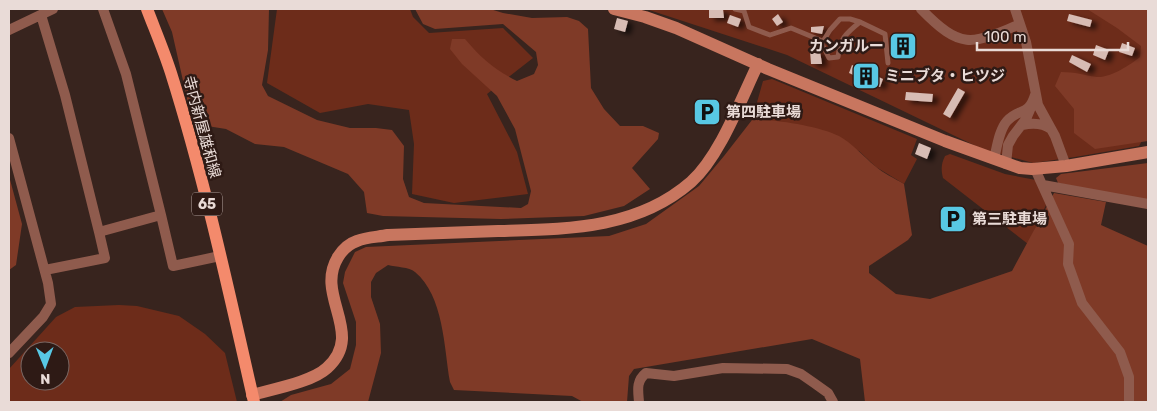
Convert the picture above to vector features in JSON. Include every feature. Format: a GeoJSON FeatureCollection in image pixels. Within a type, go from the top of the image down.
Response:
{"type":"FeatureCollection","features":[{"type":"Feature","properties":{"kind":"main road","name":"寺内新屋雄和線"},"geometry":{"type":"LineString","coordinates":[[147,9],[170,72],[220,256],[253,399]]}},
{"type":"Feature","properties":{"kind":"street"},"geometry":{"type":"LineString","coordinates":[[9,30],[53,9]]}},
{"type":"Feature","properties":{"kind":"street"},"geometry":{"type":"LineString","coordinates":[[103,9],[126,74],[172,266],[220,256]]}},
{"type":"Feature","properties":{"kind":"street"},"geometry":{"type":"LineString","coordinates":[[614,9],[676,28],[945,141],[1020,168],[1035,169],[1066,166],[1148,152]]}},
{"type":"Feature","properties":{"kind":"street"},"geometry":{"type":"LineString","coordinates":[[921,9],[936,24],[954,37],[970,41],[987,38],[1020,24]]}},
{"type":"Feature","properties":{"kind":"street"},"geometry":{"type":"LineString","coordinates":[[1015,9],[1030,56],[1038,105],[1051,129],[1066,166]]}},
{"type":"Feature","properties":{"kind":"street"},"geometry":{"type":"LineString","coordinates":[[41,15],[65,95],[106,258],[45,270]]}},
{"type":"Feature","properties":{"kind":"street"},"geometry":{"type":"LineString","coordinates":[[253,399],[313,378],[327,369],[337,357],[342,343],[342,328],[331,289],[331,273],[344,247],[359,240],[388,235],[572,228],[607,223],[637,213],[666,200],[692,181],[716,152],[758,64]]}},
{"type":"Feature","properties":{"kind":"street"},"geometry":{"type":"LineString","coordinates":[[1000,161],[1008,145],[1026,120],[1035,95]]}},
{"type":"Feature","properties":{"kind":"street"},"geometry":{"type":"LineString","coordinates":[[1000,161],[1001,132],[1006,122],[1032,105]]}},
{"type":"Feature","properties":{"kind":"street"},"geometry":{"type":"LineString","coordinates":[[1022,125],[1030,123],[1047,126],[1051,129]]}},
{"type":"Feature","properties":{"kind":"street"},"geometry":{"type":"LineString","coordinates":[[9,138],[45,270],[51,304],[43,317],[9,353]]}},
{"type":"Feature","properties":{"kind":"street"},"geometry":{"type":"LineString","coordinates":[[1035,169],[1069,244],[1068,264],[1082,303],[1120,352],[1129,377],[1129,402]]}},
{"type":"Feature","properties":{"kind":"street"},"geometry":{"type":"LineString","coordinates":[[1043,185],[1148,204]]}},
{"type":"Feature","properties":{"kind":"street"},"geometry":{"type":"LineString","coordinates":[[99,232],[161,215]]}},
{"type":"Feature","properties":{"kind":"street"},"geometry":{"type":"LineString","coordinates":[[639,402],[638,383],[640,378],[646,373],[674,376],[724,368],[778,368],[801,374],[828,393],[833,402]]}},
{"type":"Feature","properties":{"kind":"lane"},"geometry":{"type":"LineString","coordinates":[[735,9],[744,11],[750,27],[770,35],[791,28],[820,40],[829,58],[838,58],[839,44],[850,30],[860,22]]}},
{"type":"Feature","properties":{"kind":"lane"},"geometry":{"type":"LineString","coordinates":[[822,43],[840,19],[860,22],[885,34],[888,63]]}},
{"type":"Feature","properties":{"kind":"shaded area"},"geometry":{"type":"Polygon","coordinates":[[[162,9],[269,9],[268,50],[262,85],[268,96],[317,120],[350,128],[392,130],[404,146],[403,179],[409,197],[424,203],[521,208],[528,204],[531,191],[515,129],[497,96],[462,64],[450,49],[452,39],[465,39],[489,63],[517,81],[534,74],[538,65],[536,52],[503,24],[435,29],[423,24],[415,9],[490,9],[532,18],[567,17],[579,21],[588,29],[591,88],[604,109],[620,126],[643,126],[659,133],[658,139],[632,168],[650,189],[624,206],[584,216],[501,219],[383,216],[367,213],[364,192],[348,174],[284,147],[255,144],[226,129],[207,126],[191,116],[172,32],[162,9]]]}},
{"type":"Feature","properties":{"kind":"shaded area"},"geometry":{"type":"Polygon","coordinates":[[[277,9],[410,9],[413,17],[429,33],[503,28],[533,58],[487,94],[517,152],[528,194],[454,203],[412,194],[414,144],[409,110],[368,104],[320,113],[267,83],[277,9]]]}},
{"type":"Feature","properties":{"kind":"shaded area"},"geometry":{"type":"Polygon","coordinates":[[[646,9],[1089,9],[1148,30],[1148,130],[1139,146],[1033,163],[982,149],[787,55],[646,9]]]}},
{"type":"Feature","properties":{"kind":"shaded area"},"geometry":{"type":"Polygon","coordinates":[[[1087,9],[1148,9],[1148,141],[1095,149],[1074,133],[1074,109],[1055,86],[1061,72],[1102,77],[1120,70],[1140,57],[1141,46],[1087,9]]]}},
{"type":"Feature","properties":{"kind":"shaded area"},"geometry":{"type":"Polygon","coordinates":[[[772,79],[917,139],[911,155],[917,159],[904,184],[876,167],[859,151],[752,120],[763,81],[772,79]]]}},
{"type":"Feature","properties":{"kind":"shaded area"},"geometry":{"type":"Polygon","coordinates":[[[752,120],[796,124],[830,132],[844,139],[878,169],[904,184],[912,235],[908,240],[869,266],[869,273],[896,294],[930,299],[1012,271],[1054,193],[1106,202],[1101,225],[1148,246],[1148,402],[865,402],[860,359],[812,339],[634,369],[629,376],[627,402],[583,402],[572,396],[454,390],[450,382],[441,323],[432,295],[425,282],[415,272],[406,268],[388,265],[376,273],[371,282],[371,297],[380,324],[381,353],[368,402],[280,402],[291,395],[331,384],[350,369],[356,345],[356,322],[343,283],[345,272],[355,252],[366,247],[609,236],[646,224],[699,186],[752,120]]]}},
{"type":"Feature","properties":{"kind":"shaded area"},"geometry":{"type":"Polygon","coordinates":[[[950,154],[1005,174],[1036,180],[1047,203],[1028,244],[943,178],[943,162],[945,156],[950,154]]]}},
{"type":"Feature","properties":{"kind":"shaded area"},"geometry":{"type":"Polygon","coordinates":[[[1148,163],[1148,201],[1058,183],[1056,178],[1061,174],[1148,163]]]}},
{"type":"Feature","properties":{"kind":"shaded area"},"geometry":{"type":"Polygon","coordinates":[[[9,176],[22,224],[16,265],[9,270],[9,176]]]}},
{"type":"Feature","properties":{"kind":"shaded area"},"geometry":{"type":"Polygon","coordinates":[[[119,305],[137,306],[179,316],[205,334],[225,353],[237,402],[9,402],[9,369],[20,357],[20,391],[70,391],[70,341],[34,341],[56,317],[75,307],[119,305]]]}},
{"type":"Feature","properties":{"kind":"building"},"geometry":{"type":"Polygon","coordinates":[[[723,9],[724,18],[709,18],[709,10],[723,9]]]}},
{"type":"Feature","properties":{"kind":"building"},"geometry":{"type":"Polygon","coordinates":[[[778,14],[783,22],[777,26],[772,19],[778,14]]]}},
{"type":"Feature","properties":{"kind":"building"},"geometry":{"type":"Polygon","coordinates":[[[1069,14],[1092,20],[1090,27],[1067,21],[1069,14]]]}},
{"type":"Feature","properties":{"kind":"building"},"geometry":{"type":"Polygon","coordinates":[[[730,15],[741,19],[738,27],[727,23],[730,15]]]}},
{"type":"Feature","properties":{"kind":"building"},"geometry":{"type":"Polygon","coordinates":[[[617,18],[628,21],[625,32],[614,29],[617,18]]]}},
{"type":"Feature","properties":{"kind":"building"},"geometry":{"type":"Polygon","coordinates":[[[824,26],[822,34],[811,32],[811,27],[824,26]]]}},
{"type":"Feature","properties":{"kind":"building"},"geometry":{"type":"Polygon","coordinates":[[[1122,43],[1135,48],[1132,56],[1119,52],[1122,43]]]}},
{"type":"Feature","properties":{"kind":"building"},"geometry":{"type":"Polygon","coordinates":[[[1096,45],[1109,50],[1105,60],[1093,55],[1096,45]]]}},
{"type":"Feature","properties":{"kind":"building"},"geometry":{"type":"Polygon","coordinates":[[[810,51],[820,51],[822,64],[811,64],[810,51]]]}},
{"type":"Feature","properties":{"kind":"building"},"geometry":{"type":"Polygon","coordinates":[[[1072,55],[1091,64],[1087,72],[1069,62],[1072,55]]]}},
{"type":"Feature","properties":{"kind":"building","name":"ミニブタ・ヒツジ"},"geometry":{"type":"Polygon","coordinates":[[[852,65],[883,79],[880,87],[849,73],[852,65]]]}},
{"type":"Feature","properties":{"kind":"building"},"geometry":{"type":"Polygon","coordinates":[[[958,88],[965,92],[950,118],[943,114],[958,88]]]}},
{"type":"Feature","properties":{"kind":"building"},"geometry":{"type":"Polygon","coordinates":[[[906,92],[933,94],[932,102],[905,100],[906,92]]]}},
{"type":"Feature","properties":{"kind":"building"},"geometry":{"type":"Polygon","coordinates":[[[919,143],[931,148],[927,159],[915,154],[919,143]]]}},
{"type":"Feature","properties":{"kind":"place","name":"カンガルー"},"geometry":{"type":"Point","coordinates":[903,46]}},
{"type":"Feature","properties":{"kind":"place","name":"ミニブタ・ヒツジ"},"geometry":{"type":"Point","coordinates":[866,76]}},
{"type":"Feature","properties":{"kind":"place","name":"第四駐車場"},"geometry":{"type":"Point","coordinates":[707,112]}},
{"type":"Feature","properties":{"kind":"place","name":"第三駐車場"},"geometry":{"type":"Point","coordinates":[953,219]}}]}
